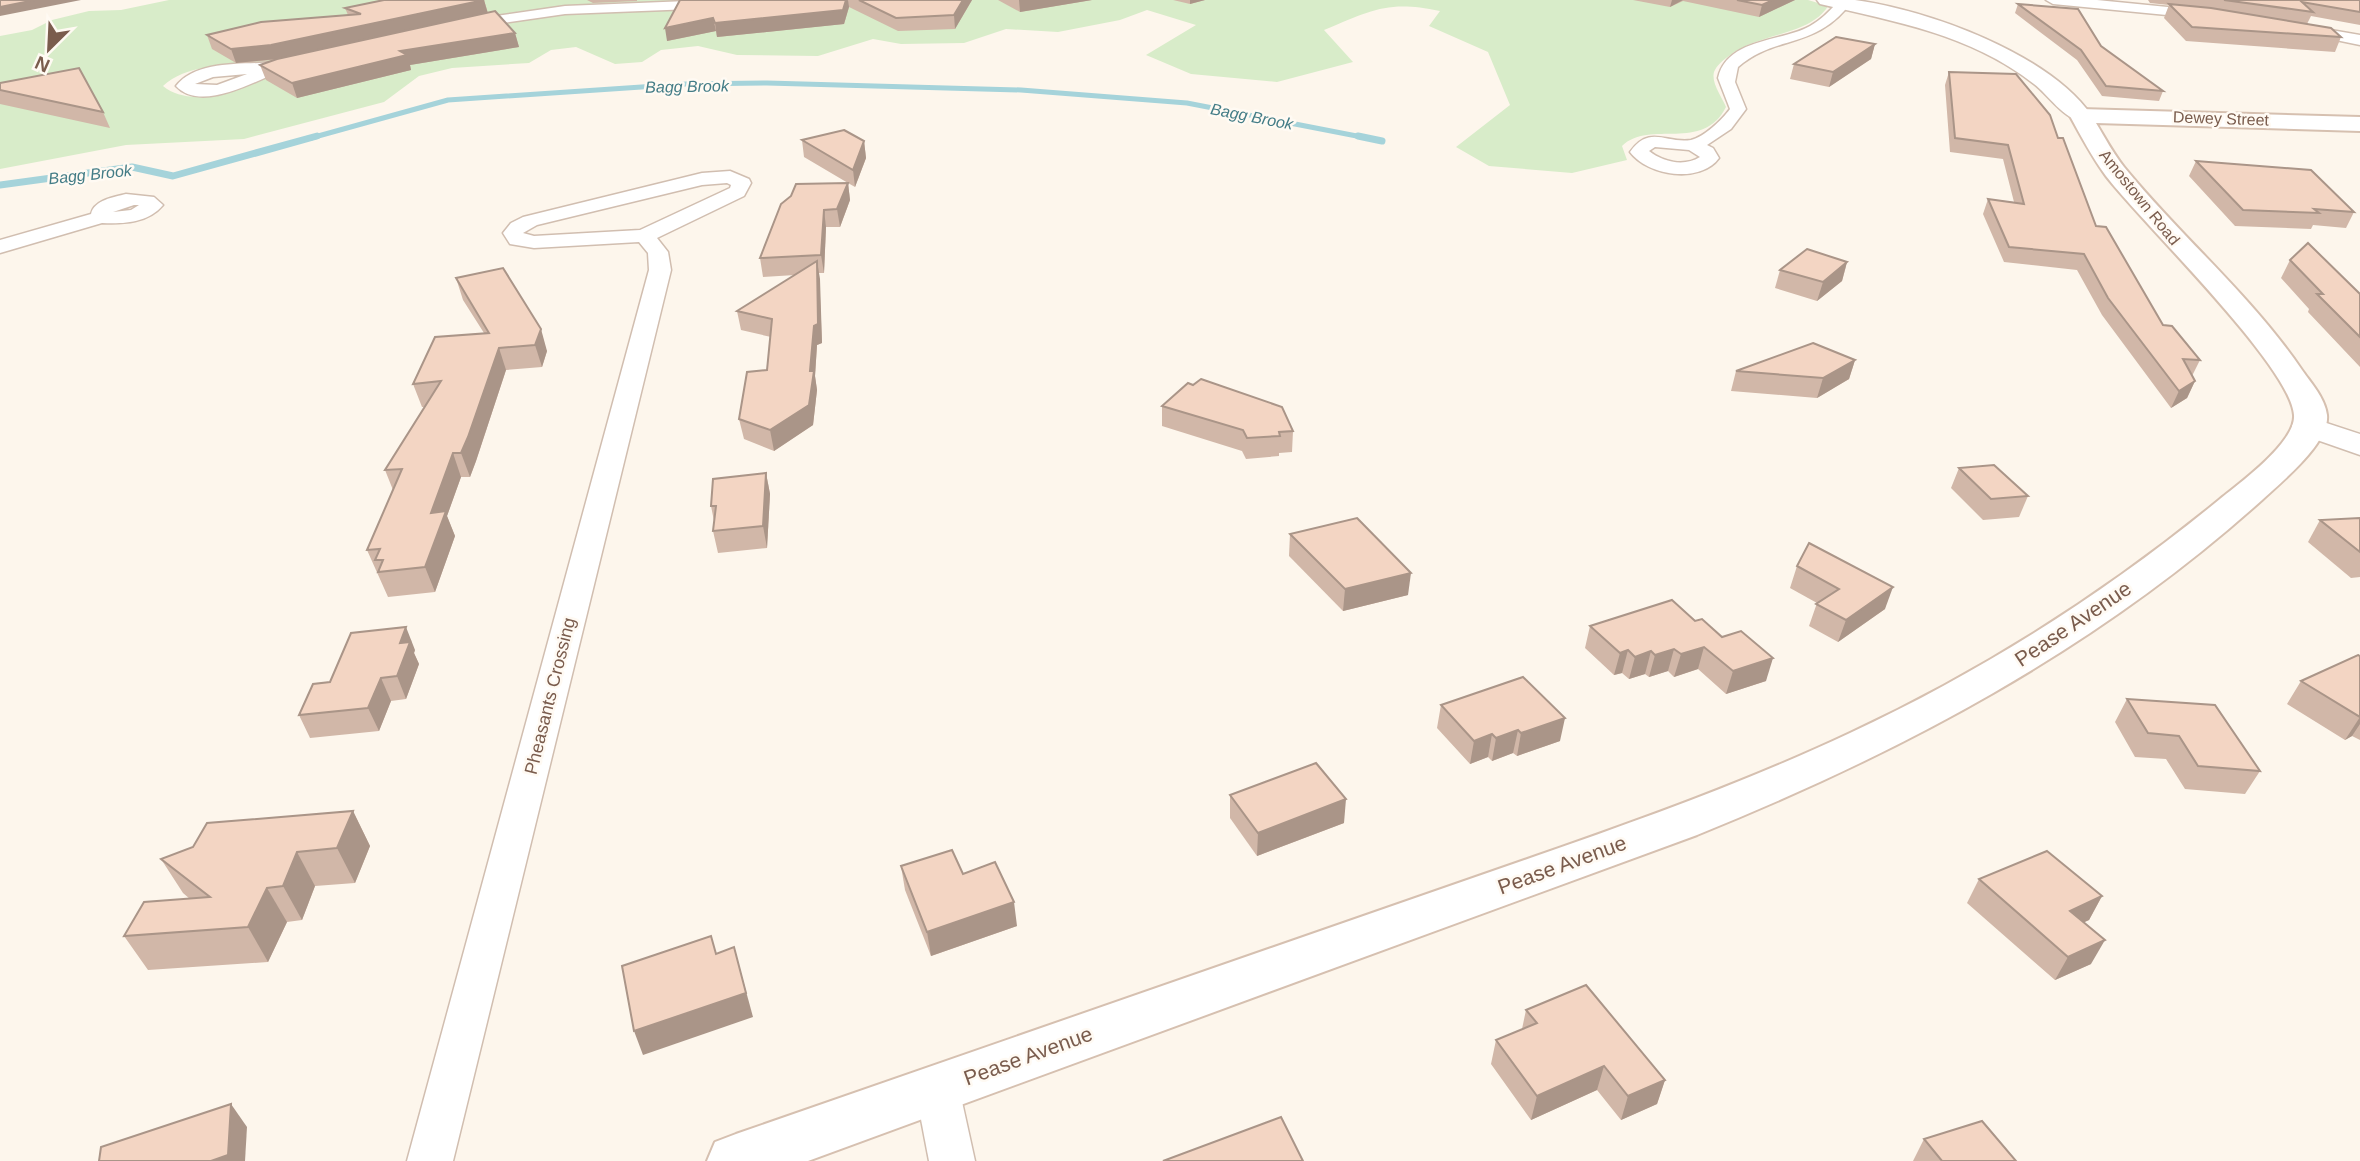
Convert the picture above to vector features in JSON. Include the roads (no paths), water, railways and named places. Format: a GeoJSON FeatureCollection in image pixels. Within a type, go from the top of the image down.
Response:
{"type":"FeatureCollection","features":[{"type":"Feature","properties":{"kind":"main road","name":"Dewey Street"},"geometry":{"type":"LineString","coordinates":[[2081,116],[2360,124]]}},
{"type":"Feature","properties":{"kind":"main road","name":"Amostown Road"},"geometry":{"type":"LineString","coordinates":[[2081,116],[2096,144],[2121,178],[2276,355],[2308,404],[2311,416],[2308,426]]}},
{"type":"Feature","properties":{"kind":"main road","name":"Pease Avenue"},"geometry":{"type":"LineString","coordinates":[[736,1161],[1604,850],[1748,794],[1875,739],[1923,716],[2018,661],[2138,581],[2246,495],[2299,442],[2308,426]]}},
{"type":"Feature","properties":{"kind":"street"},"geometry":{"type":"LineString","coordinates":[[2053,0],[2225,18]]}},
{"type":"Feature","properties":{"kind":"street"},"geometry":{"type":"LineString","coordinates":[[1692,145],[1722,128],[1736,116],[1737,102],[1728,88],[1726,75],[1733,64],[1766,45],[1816,28],[1839,1]]}},
{"type":"Feature","properties":{"kind":"street","name":"Amostown Road"},"geometry":{"type":"LineString","coordinates":[[1839,1],[1913,17],[1970,37],[2043,78],[2081,116]]}},
{"type":"Feature","properties":{"kind":"street"},"geometry":{"type":"LineString","coordinates":[[442,29],[503,17],[565,10],[734,4]]}},
{"type":"Feature","properties":{"kind":"street"},"geometry":{"type":"LineString","coordinates":[[2285,26],[2360,40]]}},
{"type":"Feature","properties":{"kind":"street"},"geometry":{"type":"LineString","coordinates":[[725,177],[742,183],[737,192],[644,236],[534,242],[521,241],[513,235],[516,229],[530,221],[702,178],[725,177]]}},
{"type":"Feature","properties":{"kind":"street"},"geometry":{"type":"LineString","coordinates":[[0,247],[101,217]]}},
{"type":"Feature","properties":{"kind":"street","name":"Pheasants Crossing"},"geometry":{"type":"LineString","coordinates":[[430,1161],[660,270],[658,253],[644,236]]}},
{"type":"Feature","properties":{"kind":"street"},"geometry":{"type":"LineString","coordinates":[[2308,426],[2360,445]]}},
{"type":"Feature","properties":{"kind":"street"},"geometry":{"type":"LineString","coordinates":[[937,1088],[952,1161]]}},
{"type":"Feature","properties":{"kind":"waterway","name":"Bagg Brook"},"geometry":{"type":"LineString","coordinates":[[311,138],[448,100],[686,84],[767,83],[1021,90],[1187,103],[1367,138]]}},
{"type":"Feature","properties":{"kind":"waterway","name":"Bagg Brook"},"geometry":{"type":"LineString","coordinates":[[0,185],[132,167],[173,176],[317,136]]}},
{"type":"Feature","properties":{"kind":"waterway","name":"Bagg Brook"},"geometry":{"type":"LineString","coordinates":[[1358,136],[1382,141]]}}]}
